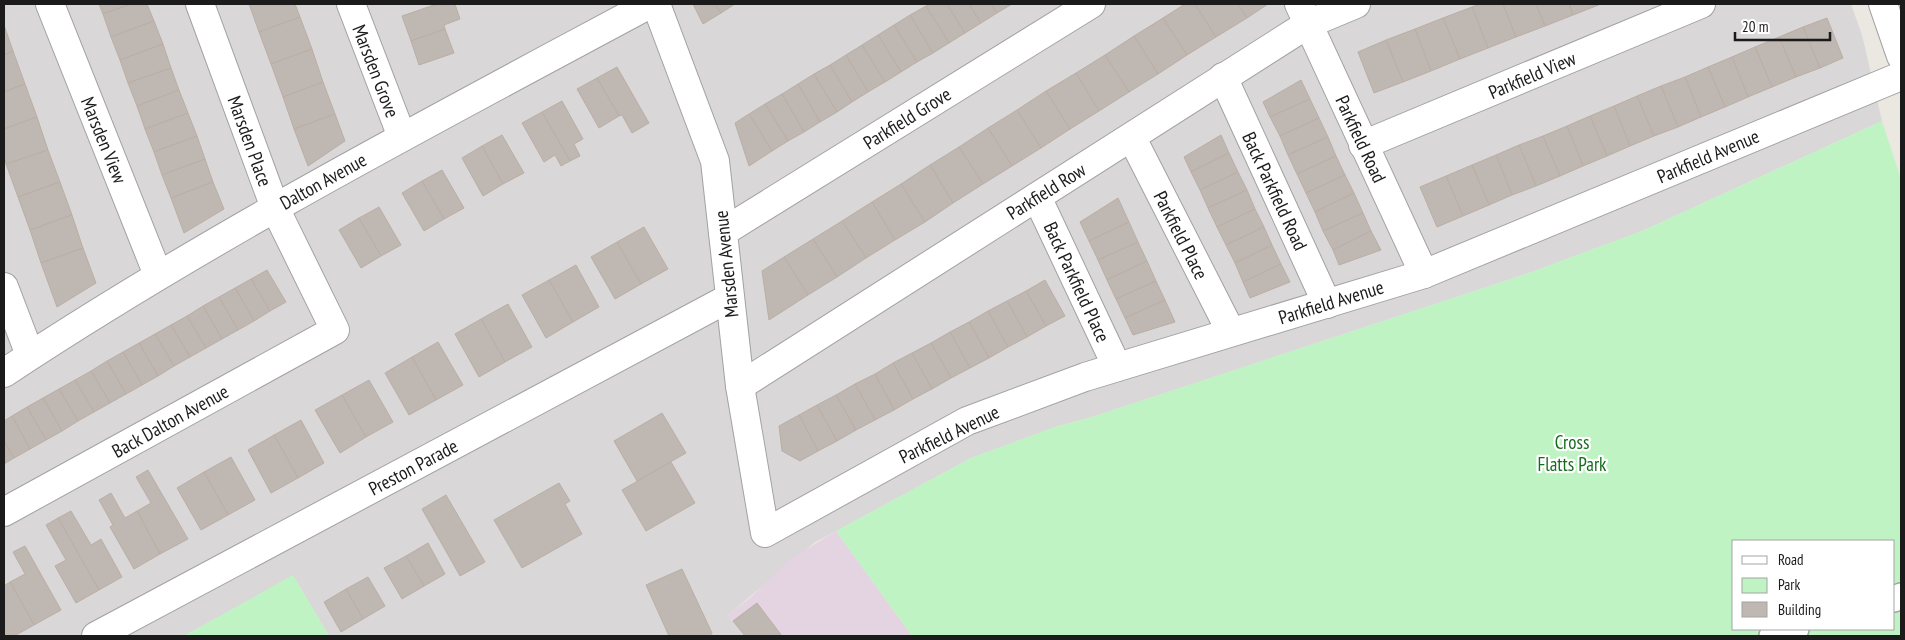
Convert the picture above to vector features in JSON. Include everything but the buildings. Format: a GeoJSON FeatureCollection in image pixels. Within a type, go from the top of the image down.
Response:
{"type":"FeatureCollection","features":[{"type":"Feature","properties":{"kind":"street","name":"Marsden View"},"geometry":{"type":"LineString","coordinates":[[50,4],[158,275]]}},
{"type":"Feature","properties":{"kind":"street","name":"Marsden Place"},"geometry":{"type":"LineString","coordinates":[[200,4],[275,208],[335,330]]}},
{"type":"Feature","properties":{"kind":"street","name":"Marsden Grove"},"geometry":{"type":"LineString","coordinates":[[351,4],[402,137]]}},
{"type":"Feature","properties":{"kind":"street","name":"Dalton Avenue"},"geometry":{"type":"LineString","coordinates":[[4,373],[158,275],[275,208],[402,137],[650,4]]}},
{"type":"Feature","properties":{"kind":"street","name":"Marsden Avenue"},"geometry":{"type":"LineString","coordinates":[[656,4],[714,162],[740,386],[765,533]]}},
{"type":"Feature","properties":{"kind":"street","name":"Parkfield Grove"},"geometry":{"type":"LineString","coordinates":[[723,232],[1091,4]]}},
{"type":"Feature","properties":{"kind":"street","name":"Parkfield Row"},"geometry":{"type":"LineString","coordinates":[[740,386],[1132,138],[1222,78],[1303,14],[1356,4]]}},
{"type":"Feature","properties":{"kind":"street","name":"Parkfield View"},"geometry":{"type":"LineString","coordinates":[[1363,145],[1701,4]]}},
{"type":"Feature","properties":{"kind":"street"},"geometry":{"type":"LineString","coordinates":[[1883,4],[1901,56]]}},
{"type":"Feature","properties":{"kind":"street","name":"Parkfield Road"},"geometry":{"type":"LineString","coordinates":[[1303,14],[1424,274]]}},
{"type":"Feature","properties":{"kind":"street","name":"Parkfield Avenue"},"geometry":{"type":"LineString","coordinates":[[765,533],[967,421],[1085,377],[1424,274],[1901,76]]}},
{"type":"Feature","properties":{"kind":"street","name":"Back Parkfield Road"},"geometry":{"type":"LineString","coordinates":[[1222,78],[1327,304]]}},
{"type":"Feature","properties":{"kind":"street","name":"Parkfield Place"},"geometry":{"type":"LineString","coordinates":[[1132,138],[1231,332]]}},
{"type":"Feature","properties":{"kind":"street","name":"Back Parkfield Place"},"geometry":{"type":"LineString","coordinates":[[1036,197],[1117,367]]}},
{"type":"Feature","properties":{"kind":"street"},"geometry":{"type":"LineString","coordinates":[[4,287],[30,355]]}},
{"type":"Feature","properties":{"kind":"street","name":"Preston Parade"},"geometry":{"type":"LineString","coordinates":[[96,636],[729,298]]}},
{"type":"Feature","properties":{"kind":"street","name":"Back Dalton Avenue"},"geometry":{"type":"LineString","coordinates":[[4,512],[335,330]]}},
{"type":"Feature","properties":{"kind":"street"},"geometry":{"type":"LineString","coordinates":[[1772,636],[1793,630]]}},
{"type":"Feature","properties":{"kind":"shaded area"},"geometry":{"type":"Polygon","coordinates":[[[4,4],[1851,4],[1862,35],[1882,121],[1642,231],[1529,273],[1092,417],[1055,427],[971,458],[814,543],[728,615],[744,636],[329,636],[293,576],[184,636],[4,636],[4,4]]]}},
{"type":"Feature","properties":{"kind":"shaded area"},"geometry":{"type":"Polygon","coordinates":[[[836,531],[912,636],[744,636],[728,615],[751,597],[789,560],[836,531]]]}},
{"type":"Feature","properties":{"kind":"green space","name":"Cross Flatts Park"},"geometry":{"type":"Polygon","coordinates":[[[1882,121],[1901,179],[1901,636],[912,636],[836,531],[971,458],[1055,427],[1092,417],[1529,273],[1642,231],[1882,121]]]}},
{"type":"Feature","properties":{"kind":"green space"},"geometry":{"type":"Polygon","coordinates":[[[293,575],[329,636],[184,636],[293,575]]]}}]}
